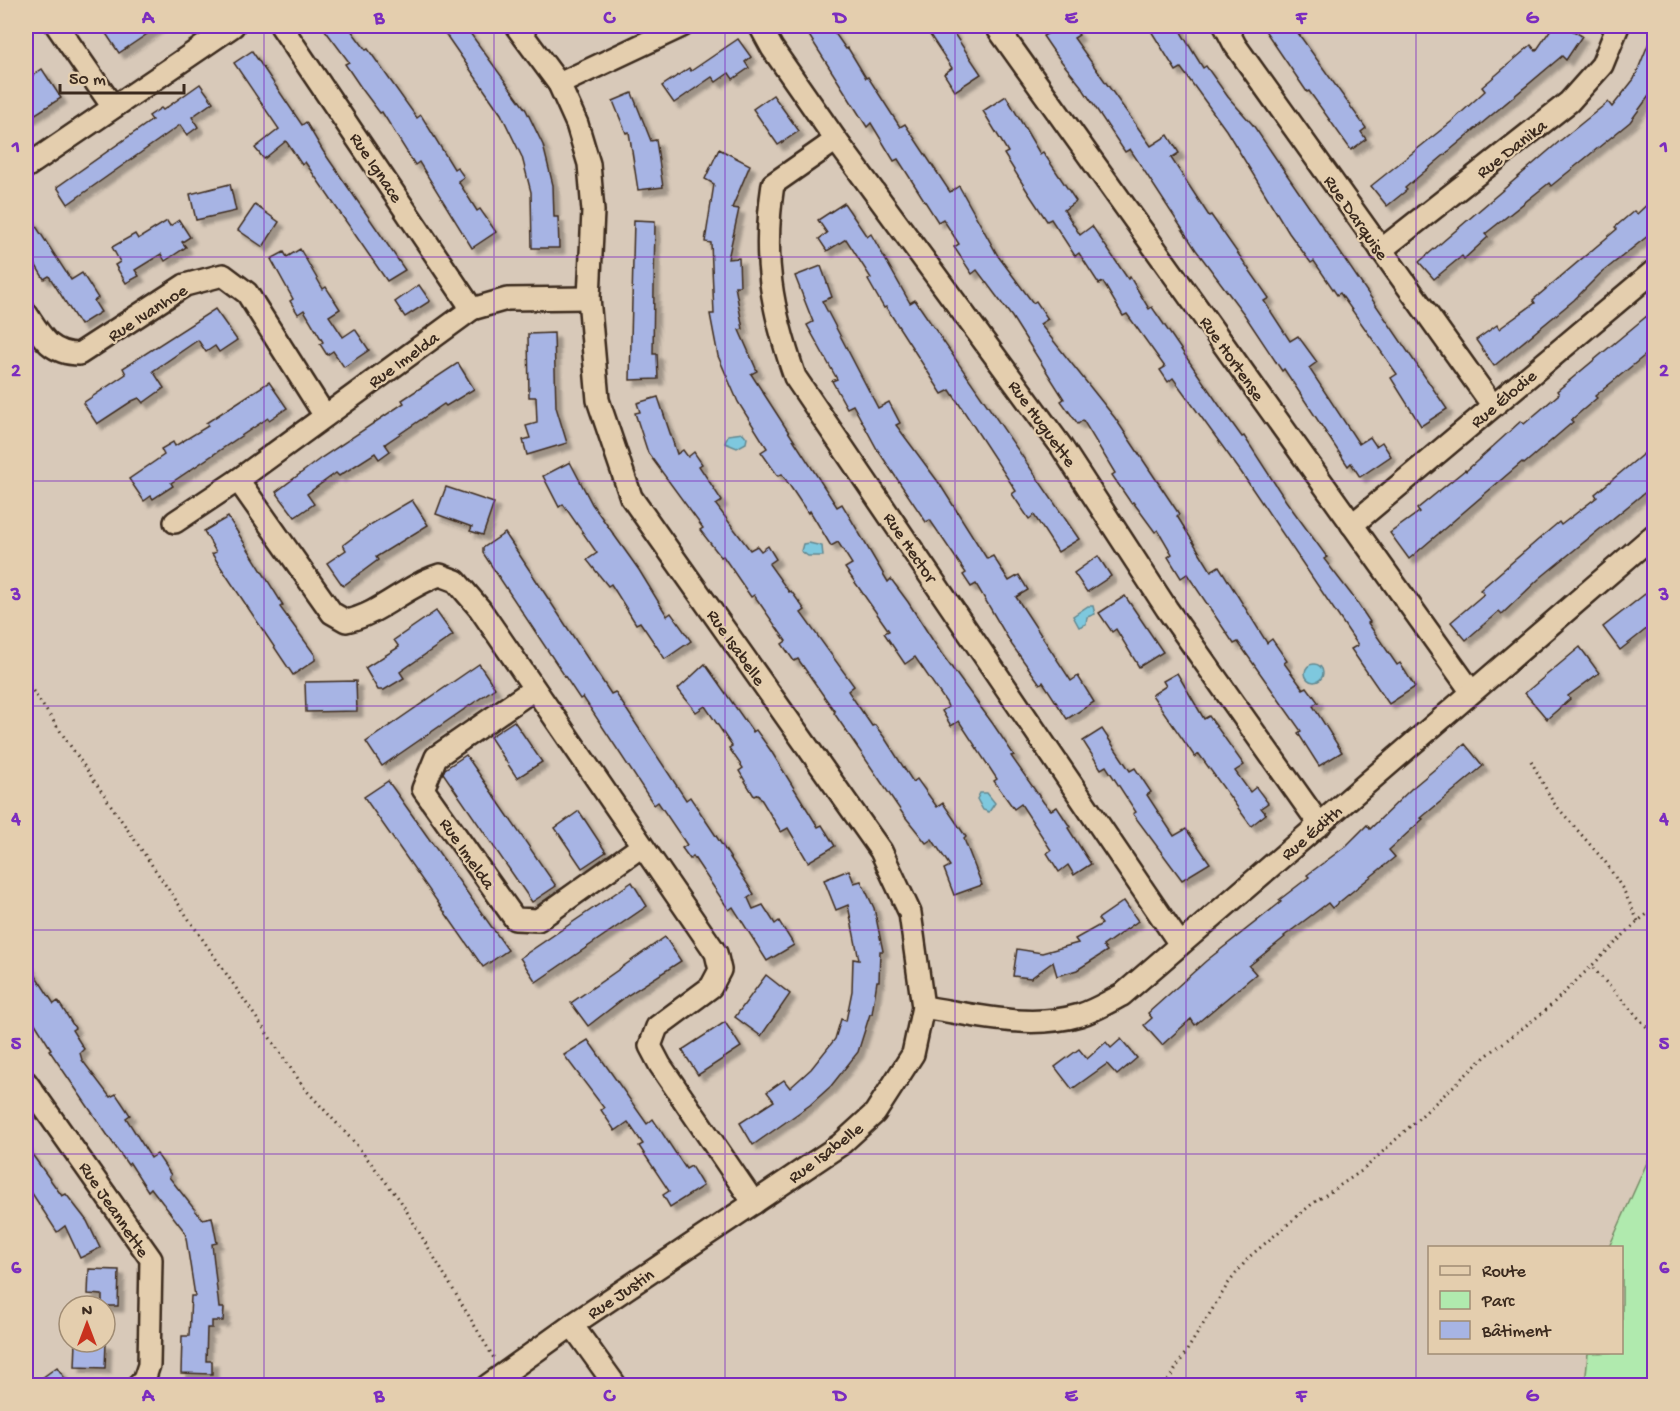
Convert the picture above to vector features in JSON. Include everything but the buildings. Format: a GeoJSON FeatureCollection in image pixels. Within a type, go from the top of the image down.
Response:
{"type":"FeatureCollection","features":[{"type":"Feature","properties":{"kind":"street"},"geometry":{"type":"LineString","coordinates":[[57,26],[113,107]]}},
{"type":"Feature","properties":{"kind":"street"},"geometry":{"type":"LineString","coordinates":[[26,167],[233,26]]}},
{"type":"Feature","properties":{"kind":"street","name":"Rue Ignace"},"geometry":{"type":"LineString","coordinates":[[281,26],[472,309]]}},
{"type":"Feature","properties":{"kind":"street","name":"Rue Isabelle"},"geometry":{"type":"LineString","coordinates":[[516,26],[559,84],[577,124],[589,164],[593,211],[589,298],[598,400],[631,497],[881,851],[910,913],[923,1007],[913,1054],[875,1113],[840,1145],[754,1203]]}},
{"type":"Feature","properties":{"kind":"street"},"geometry":{"type":"LineString","coordinates":[[559,84],[682,26]]}},
{"type":"Feature","properties":{"kind":"street","name":"Rue Huguette"},"geometry":{"type":"LineString","coordinates":[[760,26],[772,48],[836,140],[1061,446],[1167,609],[1320,825]]}},
{"type":"Feature","properties":{"kind":"street","name":"Rue Hortense"},"geometry":{"type":"LineString","coordinates":[[996,26],[1471,691]]}},
{"type":"Feature","properties":{"kind":"street","name":"Rue Darquise"},"geometry":{"type":"LineString","coordinates":[[1226,26],[1235,45],[1493,406]]}},
{"type":"Feature","properties":{"kind":"street","name":"Rue Danika"},"geometry":{"type":"LineString","coordinates":[[1381,250],[1569,102],[1602,65],[1618,26]]}},
{"type":"Feature","properties":{"kind":"street","name":"Rue Hector"},"geometry":{"type":"LineString","coordinates":[[836,140],[773,184],[767,245],[770,292],[781,337],[795,377],[1180,944]]}},
{"type":"Feature","properties":{"kind":"street","name":"Rue Élodie"},"geometry":{"type":"LineString","coordinates":[[1352,525],[1654,271]]}},
{"type":"Feature","properties":{"kind":"street","name":"Rue Ivanhoe"},"geometry":{"type":"LineString","coordinates":[[26,313],[50,345],[63,354],[79,354],[185,285],[223,275],[247,293],[325,416]]}},
{"type":"Feature","properties":{"kind":"street","name":"Rue Imelda"},"geometry":{"type":"LineString","coordinates":[[175,522],[238,480],[472,309],[507,299],[589,298]]}},
{"type":"Feature","properties":{"kind":"street"},"geometry":{"type":"LineString","coordinates":[[238,480],[332,613],[346,621],[366,617],[421,581],[440,574],[456,581],[480,609],[716,953],[720,970],[711,987],[657,1027],[650,1046],[660,1065],[754,1203]]}},
{"type":"Feature","properties":{"kind":"street","name":"Rue Édith"},"geometry":{"type":"LineString","coordinates":[[923,1007],[1015,1021],[1050,1022],[1082,1015],[1122,996],[1471,691],[1654,535]]}},
{"type":"Feature","properties":{"kind":"street","name":"Rue Imelda"},"geometry":{"type":"LineString","coordinates":[[534,689],[436,757],[423,789],[515,920],[538,920],[642,846]]}},
{"type":"Feature","properties":{"kind":"street","name":"Rue Jeannette"},"geometry":{"type":"LineString","coordinates":[[26,1082],[151,1259],[149,1365],[144,1380],[138,1386]]}},
{"type":"Feature","properties":{"kind":"street","name":"Rue Justin"},"geometry":{"type":"LineString","coordinates":[[495,1380],[572,1325],[754,1203]]}},
{"type":"Feature","properties":{"kind":"street"},"geometry":{"type":"LineString","coordinates":[[572,1325],[616,1386]]}},
{"type":"Feature","properties":{"kind":"path"},"geometry":{"type":"LineString","coordinates":[[26,681],[305,1089],[355,1143],[400,1200],[495,1380]]}},
{"type":"Feature","properties":{"kind":"path"},"geometry":{"type":"LineString","coordinates":[[1531,761],[1553,802],[1606,863],[1624,891],[1638,921]]}},
{"type":"Feature","properties":{"kind":"path"},"geometry":{"type":"LineString","coordinates":[[1165,1386],[1228,1284],[1249,1257],[1312,1204],[1363,1170],[1486,1056],[1545,1011],[1638,921],[1654,909]]}},
{"type":"Feature","properties":{"kind":"path"},"geometry":{"type":"LineString","coordinates":[[1592,967],[1654,1035]]}},
{"type":"Feature","properties":{"kind":"green space"},"geometry":{"type":"Polygon","coordinates":[[[1654,1147],[1654,1385],[1585,1385],[1588,1354],[1623,1354],[1623,1246],[1609,1246],[1654,1147]]]}},
{"type":"Feature","properties":{"kind":"water"},"geometry":{"type":"Polygon","coordinates":[[[743,433],[747,438],[746,443],[737,448],[725,443],[728,435],[743,433]]]}},
{"type":"Feature","properties":{"kind":"water"},"geometry":{"type":"Polygon","coordinates":[[[803,544],[822,546],[823,556],[808,556],[801,551],[803,544]]]}},
{"type":"Feature","properties":{"kind":"water"},"geometry":{"type":"Polygon","coordinates":[[[1088,606],[1093,606],[1095,614],[1087,617],[1086,624],[1079,627],[1073,616],[1088,606]]]}},
{"type":"Feature","properties":{"kind":"water"},"geometry":{"type":"Polygon","coordinates":[[[1314,664],[1320,667],[1323,673],[1320,679],[1314,682],[1308,679],[1305,673],[1308,667],[1314,664]]]}},
{"type":"Feature","properties":{"kind":"water"},"geometry":{"type":"Polygon","coordinates":[[[980,793],[987,793],[995,803],[989,812],[983,810],[977,799],[980,793]]]}}]}
